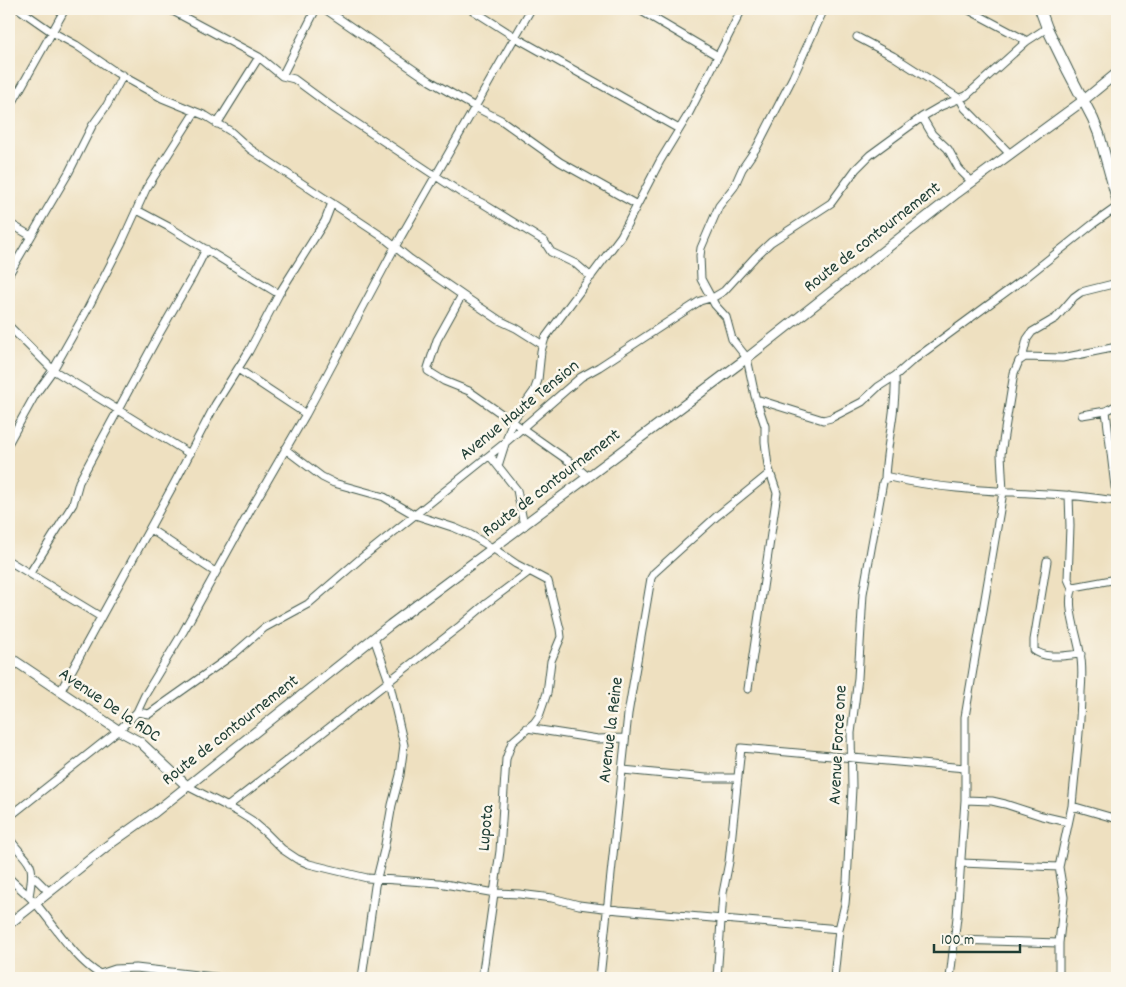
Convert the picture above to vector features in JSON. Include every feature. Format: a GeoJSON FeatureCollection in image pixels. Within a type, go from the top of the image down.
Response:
{"type":"FeatureCollection","features":[{"type":"Feature","properties":{"kind":"main road"},"geometry":{"type":"LineString","coordinates":[[1040,9],[1047,28],[1084,100],[1099,134],[1117,199]]}},
{"type":"Feature","properties":{"kind":"street"},"geometry":{"type":"LineString","coordinates":[[19,9],[108,67],[162,98],[230,130],[250,149],[383,237],[395,248],[499,320],[516,328],[542,345]]}},
{"type":"Feature","properties":{"kind":"street"},"geometry":{"type":"LineString","coordinates":[[9,109],[65,9]]}},
{"type":"Feature","properties":{"kind":"street"},"geometry":{"type":"LineString","coordinates":[[169,9],[259,56],[282,76],[294,79],[463,194],[482,203],[544,241],[551,252],[576,264],[591,278]]}},
{"type":"Feature","properties":{"kind":"street"},"geometry":{"type":"LineString","coordinates":[[282,76],[316,9]]}},
{"type":"Feature","properties":{"kind":"street"},"geometry":{"type":"LineString","coordinates":[[325,9],[430,81],[501,120],[560,162],[637,205]]}},
{"type":"Feature","properties":{"kind":"street"},"geometry":{"type":"LineString","coordinates":[[471,9],[515,37],[679,129]]}},
{"type":"Feature","properties":{"kind":"street"},"geometry":{"type":"LineString","coordinates":[[137,712],[144,695],[187,624],[306,414],[395,248],[531,9]]}},
{"type":"Feature","properties":{"kind":"street"},"geometry":{"type":"LineString","coordinates":[[638,9],[718,56]]}},
{"type":"Feature","properties":{"kind":"street"},"geometry":{"type":"LineString","coordinates":[[498,466],[512,422],[534,391],[538,380],[542,345],[549,331],[618,240],[742,9]]}},
{"type":"Feature","properties":{"kind":"street"},"geometry":{"type":"LineString","coordinates":[[748,689],[777,493],[770,473],[765,426],[756,399],[747,358],[732,339],[726,317],[711,298],[701,279],[699,268],[701,248],[719,206],[734,186],[781,101],[824,9]]}},
{"type":"Feature","properties":{"kind":"street"},"geometry":{"type":"LineString","coordinates":[[967,9],[1027,42]]}},
{"type":"Feature","properties":{"kind":"street","name":"Avenue Haute Tension"},"geometry":{"type":"LineString","coordinates":[[9,817],[118,730],[137,712],[149,714],[234,654],[264,628],[308,604],[414,515],[490,456],[584,374],[600,367],[700,301],[711,298],[730,286],[751,260],[771,242],[831,203],[865,159],[922,117],[969,94],[1027,42],[1047,28]]}},
{"type":"Feature","properties":{"kind":"street"},"geometry":{"type":"LineString","coordinates":[[857,37],[894,56],[960,99],[965,108],[1010,154]]}},
{"type":"Feature","properties":{"kind":"street"},"geometry":{"type":"LineString","coordinates":[[217,124],[259,56]]}},
{"type":"Feature","properties":{"kind":"street","name":"Route de contournement"},"geometry":{"type":"LineString","coordinates":[[9,924],[32,900],[49,892],[374,638],[747,358],[972,182],[1084,100],[1117,73]]}},
{"type":"Feature","properties":{"kind":"street"},"geometry":{"type":"LineString","coordinates":[[9,274],[123,75]]}},
{"type":"Feature","properties":{"kind":"street"},"geometry":{"type":"LineString","coordinates":[[9,442],[35,395],[53,370],[109,268],[146,189],[195,112]]}},
{"type":"Feature","properties":{"kind":"street"},"geometry":{"type":"LineString","coordinates":[[922,117],[932,134],[948,149],[959,169],[972,182]]}},
{"type":"Feature","properties":{"kind":"street"},"geometry":{"type":"LineString","coordinates":[[756,399],[827,420],[862,402],[878,387],[1025,278],[1093,224],[1117,199]]}},
{"type":"Feature","properties":{"kind":"street"},"geometry":{"type":"LineString","coordinates":[[60,692],[150,529],[215,405],[249,351],[279,294],[325,221],[332,203]]}},
{"type":"Feature","properties":{"kind":"street"},"geometry":{"type":"LineString","coordinates":[[137,210],[206,249],[248,277],[279,294]]}},
{"type":"Feature","properties":{"kind":"street"},"geometry":{"type":"LineString","coordinates":[[9,223],[31,236]]}},
{"type":"Feature","properties":{"kind":"street"},"geometry":{"type":"LineString","coordinates":[[30,573],[73,504],[79,482],[206,249]]}},
{"type":"Feature","properties":{"kind":"street"},"geometry":{"type":"LineString","coordinates":[[950,978],[955,940],[965,800],[965,717],[1003,492],[1001,454],[1014,373],[1022,359],[1024,348],[1032,332],[1056,318],[1074,297],[1081,292],[1117,283]]}},
{"type":"Feature","properties":{"kind":"street"},"geometry":{"type":"LineString","coordinates":[[462,295],[437,340],[428,370],[444,381],[470,391],[573,464],[588,477]]}},
{"type":"Feature","properties":{"kind":"street"},"geometry":{"type":"LineString","coordinates":[[9,326],[53,370],[190,454]]}},
{"type":"Feature","properties":{"kind":"street"},"geometry":{"type":"LineString","coordinates":[[1022,359],[1028,357],[1062,358],[1117,347]]}},
{"type":"Feature","properties":{"kind":"street"},"geometry":{"type":"LineString","coordinates":[[238,369],[306,414]]}},
{"type":"Feature","properties":{"kind":"street","name":"Avenue Force one"},"geometry":{"type":"LineString","coordinates":[[834,978],[839,929],[845,904],[847,882],[852,757],[851,733],[858,678],[863,594],[885,479],[887,449],[896,392],[895,376]]}},
{"type":"Feature","properties":{"kind":"street"},"geometry":{"type":"LineString","coordinates":[[1082,415],[1106,411],[1117,405]]}},
{"type":"Feature","properties":{"kind":"street"},"geometry":{"type":"LineString","coordinates":[[1106,411],[1115,487],[1117,490]]}},
{"type":"Feature","properties":{"kind":"street","name":"Lupota"},"geometry":{"type":"LineString","coordinates":[[285,449],[322,477],[384,497],[414,515],[455,528],[494,548],[504,556],[548,581],[561,637],[551,661],[547,693],[539,716],[534,723],[512,742],[506,759],[500,851],[482,978]]}},
{"type":"Feature","properties":{"kind":"street"},"geometry":{"type":"LineString","coordinates":[[490,456],[517,490],[524,526]]}},
{"type":"Feature","properties":{"kind":"street","name":"Avenue la Reine"},"geometry":{"type":"LineString","coordinates":[[600,978],[625,738],[636,659],[651,578],[654,573],[717,516],[770,473]]}},
{"type":"Feature","properties":{"kind":"street"},"geometry":{"type":"LineString","coordinates":[[885,479],[889,477],[938,487],[1069,495],[1117,502]]}},
{"type":"Feature","properties":{"kind":"street"},"geometry":{"type":"LineString","coordinates":[[1060,978],[1059,943],[1064,897],[1059,867],[1072,806],[1081,701],[1081,654],[1072,615],[1072,588],[1068,579],[1069,495]]}},
{"type":"Feature","properties":{"kind":"street"},"geometry":{"type":"LineString","coordinates":[[150,529],[215,572]]}},
{"type":"Feature","properties":{"kind":"street"},"geometry":{"type":"LineString","coordinates":[[9,561],[101,617]]}},
{"type":"Feature","properties":{"kind":"street"},"geometry":{"type":"LineString","coordinates":[[1047,562],[1034,650],[1039,655],[1046,656],[1081,654]]}},
{"type":"Feature","properties":{"kind":"street"},"geometry":{"type":"LineString","coordinates":[[227,807],[530,571]]}},
{"type":"Feature","properties":{"kind":"street"},"geometry":{"type":"LineString","coordinates":[[1072,588],[1074,586],[1117,579]]}},
{"type":"Feature","properties":{"kind":"street"},"geometry":{"type":"LineString","coordinates":[[362,978],[377,879],[400,774],[404,745],[389,681],[374,638]]}},
{"type":"Feature","properties":{"kind":"street","name":"Avenue De la RDC"},"geometry":{"type":"LineString","coordinates":[[9,658],[118,730],[140,742],[187,786]]}},
{"type":"Feature","properties":{"kind":"street"},"geometry":{"type":"LineString","coordinates":[[527,728],[594,739],[625,738]]}},
{"type":"Feature","properties":{"kind":"street"},"geometry":{"type":"LineString","coordinates":[[717,978],[723,892],[729,862],[741,748],[965,768]]}},
{"type":"Feature","properties":{"kind":"street"},"geometry":{"type":"LineString","coordinates":[[623,770],[706,778],[738,778]]}},
{"type":"Feature","properties":{"kind":"street"},"geometry":{"type":"LineString","coordinates":[[187,786],[251,820],[282,849],[297,859],[323,868],[377,879],[439,883],[495,893],[539,896],[579,905],[721,920],[839,929]]}},
{"type":"Feature","properties":{"kind":"street"},"geometry":{"type":"LineString","coordinates":[[965,800],[992,801],[1068,822]]}},
{"type":"Feature","properties":{"kind":"street"},"geometry":{"type":"LineString","coordinates":[[1072,806],[1117,817]]}},
{"type":"Feature","properties":{"kind":"street"},"geometry":{"type":"LineString","coordinates":[[9,838],[16,849],[30,862],[33,876],[32,900]]}},
{"type":"Feature","properties":{"kind":"street"},"geometry":{"type":"LineString","coordinates":[[961,863],[1059,867]]}},
{"type":"Feature","properties":{"kind":"street"},"geometry":{"type":"LineString","coordinates":[[33,876],[49,892]]}},
{"type":"Feature","properties":{"kind":"street"},"geometry":{"type":"LineString","coordinates":[[9,878],[32,900],[77,954],[100,976],[115,969],[136,968],[223,978]]}},
{"type":"Feature","properties":{"kind":"street"},"geometry":{"type":"LineString","coordinates":[[955,940],[1059,943]]}}]}
